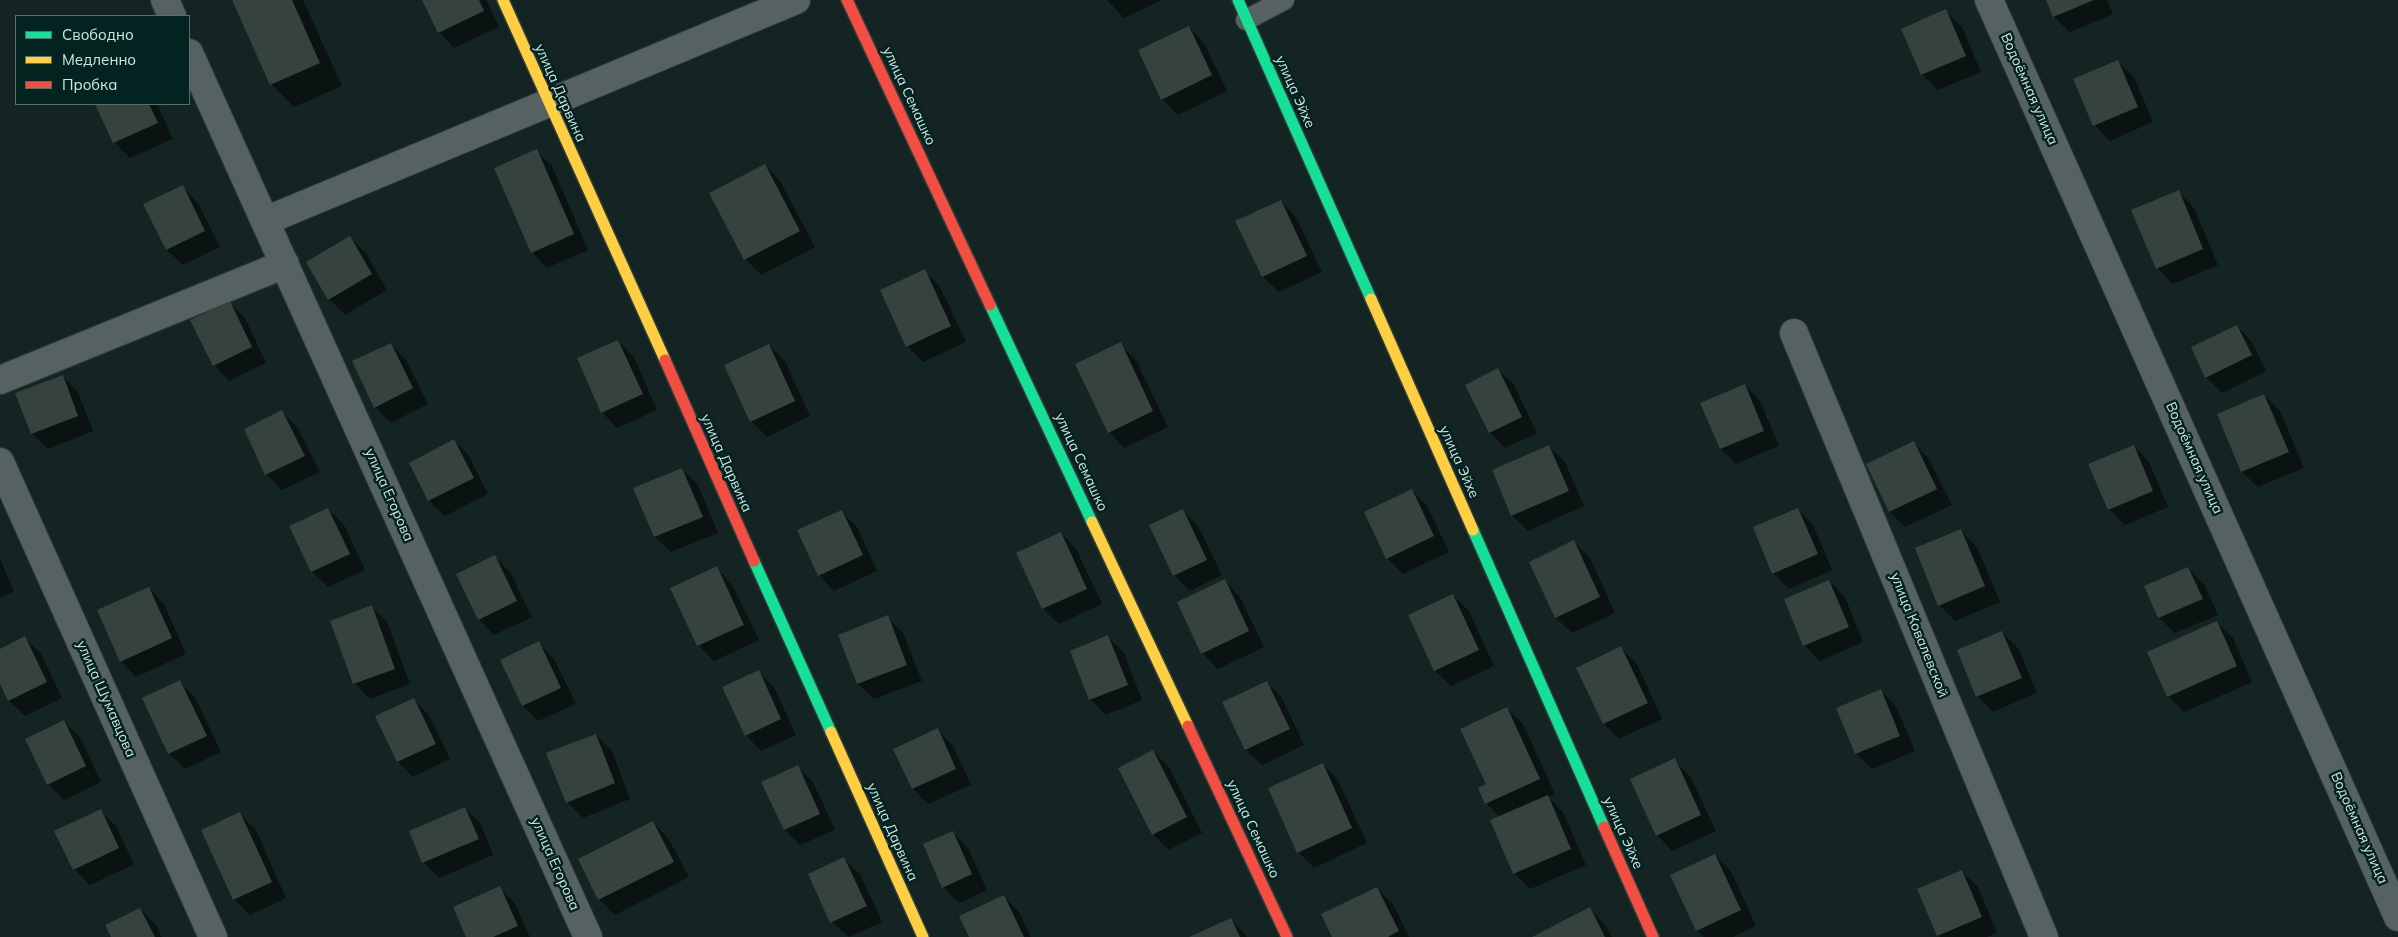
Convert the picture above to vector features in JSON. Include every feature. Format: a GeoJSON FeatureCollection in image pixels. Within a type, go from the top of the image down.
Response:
{"type":"FeatureCollection","features":[{"type":"Feature","properties":{"kind":"street"},"geometry":{"type":"LineString","coordinates":[[165,0],[172,15]]}},
{"type":"Feature","properties":{"kind":"street","name":"улица Дарвина"},"geometry":{"type":"LineString","coordinates":[[503,0],[923,937]]}},
{"type":"Feature","properties":{"kind":"street"},"geometry":{"type":"LineString","coordinates":[[265,221],[796,0]]}},
{"type":"Feature","properties":{"kind":"street","name":"улица Семашко"},"geometry":{"type":"LineString","coordinates":[[847,0],[1287,937]]}},
{"type":"Feature","properties":{"kind":"street","name":"улица Эйхе"},"geometry":{"type":"LineString","coordinates":[[1238,0],[1652,937]]}},
{"type":"Feature","properties":{"kind":"street","name":"Водоёмная улица"},"geometry":{"type":"LineString","coordinates":[[1989,0],[2398,917]]}},
{"type":"Feature","properties":{"kind":"street","name":"улица Егорова"},"geometry":{"type":"LineString","coordinates":[[190,54],[588,937]]}},
{"type":"Feature","properties":{"kind":"street"},"geometry":{"type":"LineString","coordinates":[[0,380],[285,264]]}},
{"type":"Feature","properties":{"kind":"street","name":"улица Ковалевской"},"geometry":{"type":"LineString","coordinates":[[1794,333],[2044,937]]}},
{"type":"Feature","properties":{"kind":"street","name":"улица Шумавцова"},"geometry":{"type":"LineString","coordinates":[[0,462],[213,937]]}},
{"type":"Feature","properties":{"kind":"lane"},"geometry":{"type":"LineString","coordinates":[[1246,20],[1284,0]]}},
{"type":"Feature","properties":{"kind":"building"},"geometry":{"type":"Polygon","coordinates":[[[232,0],[292,0],[320,63],[270,85],[232,0]]]}},
{"type":"Feature","properties":{"kind":"building"},"geometry":{"type":"Polygon","coordinates":[[[422,0],[479,0],[484,11],[438,33],[422,0]]]}},
{"type":"Feature","properties":{"kind":"building"},"geometry":{"type":"Polygon","coordinates":[[[2046,0],[2094,0],[2053,17],[2046,0]]]}},
{"type":"Feature","properties":{"kind":"building"},"geometry":{"type":"Polygon","coordinates":[[[1946,9],[1966,56],[1921,75],[1901,29],[1946,9]]]}},
{"type":"Feature","properties":{"kind":"building"},"geometry":{"type":"Polygon","coordinates":[[[1189,26],[1212,75],[1161,100],[1138,50],[1189,26]]]}},
{"type":"Feature","properties":{"kind":"building"},"geometry":{"type":"Polygon","coordinates":[[[2118,60],[2138,107],[2093,126],[2073,79],[2118,60]]]}},
{"type":"Feature","properties":{"kind":"building"},"geometry":{"type":"Polygon","coordinates":[[[95,105],[149,105],[158,123],[113,143],[95,105]]]}},
{"type":"Feature","properties":{"kind":"building"},"geometry":{"type":"Polygon","coordinates":[[[537,149],[574,234],[531,253],[494,168],[537,149]]]}},
{"type":"Feature","properties":{"kind":"building"},"geometry":{"type":"Polygon","coordinates":[[[765,164],[800,231],[744,260],[709,193],[765,164]]]}},
{"type":"Feature","properties":{"kind":"building"},"geometry":{"type":"Polygon","coordinates":[[[183,185],[205,231],[166,250],[143,204],[183,185]]]}},
{"type":"Feature","properties":{"kind":"building"},"geometry":{"type":"Polygon","coordinates":[[[2179,190],[2203,249],[2156,269],[2131,210],[2179,190]]]}},
{"type":"Feature","properties":{"kind":"building"},"geometry":{"type":"Polygon","coordinates":[[[1281,200],[1307,256],[1262,277],[1235,221],[1281,200]]]}},
{"type":"Feature","properties":{"kind":"building"},"geometry":{"type":"Polygon","coordinates":[[[350,236],[372,274],[328,300],[306,262],[350,236]]]}},
{"type":"Feature","properties":{"kind":"building"},"geometry":{"type":"Polygon","coordinates":[[[925,269],[951,326],[906,347],[880,290],[925,269]]]}},
{"type":"Feature","properties":{"kind":"building"},"geometry":{"type":"Polygon","coordinates":[[[230,301],[252,347],[213,366],[190,320],[230,301]]]}},
{"type":"Feature","properties":{"kind":"building"},"geometry":{"type":"Polygon","coordinates":[[[2237,325],[2252,355],[2205,378],[2191,347],[2237,325]]]}},
{"type":"Feature","properties":{"kind":"building"},"geometry":{"type":"Polygon","coordinates":[[[618,340],[643,394],[601,413],[577,358],[618,340]]]}},
{"type":"Feature","properties":{"kind":"building"},"geometry":{"type":"Polygon","coordinates":[[[1121,342],[1153,411],[1108,433],[1075,364],[1121,342]]]}},
{"type":"Feature","properties":{"kind":"building"},"geometry":{"type":"Polygon","coordinates":[[[391,343],[413,388],[374,408],[352,361],[391,343]]]}},
{"type":"Feature","properties":{"kind":"building"},"geometry":{"type":"Polygon","coordinates":[[[769,344],[795,401],[750,422],[724,365],[769,344]]]}},
{"type":"Feature","properties":{"kind":"building"},"geometry":{"type":"Polygon","coordinates":[[[1498,368],[1522,417],[1489,433],[1465,385],[1498,368]]]}},
{"type":"Feature","properties":{"kind":"building"},"geometry":{"type":"Polygon","coordinates":[[[63,375],[78,416],[31,434],[15,393],[63,375]]]}},
{"type":"Feature","properties":{"kind":"building"},"geometry":{"type":"Polygon","coordinates":[[[1745,384],[1764,431],[1720,449],[1700,403],[1745,384]]]}},
{"type":"Feature","properties":{"kind":"building"},"geometry":{"type":"Polygon","coordinates":[[[2264,394],[2289,452],[2241,472],[2217,414],[2264,394]]]}},
{"type":"Feature","properties":{"kind":"building"},"geometry":{"type":"Polygon","coordinates":[[[282,410],[305,456],[265,475],[244,429],[282,410]]]}},
{"type":"Feature","properties":{"kind":"building"},"geometry":{"type":"Polygon","coordinates":[[[454,439],[474,478],[428,501],[409,463],[454,439]]]}},
{"type":"Feature","properties":{"kind":"building"},"geometry":{"type":"Polygon","coordinates":[[[1914,441],[1937,489],[1889,512],[1866,464],[1914,441]]]}},
{"type":"Feature","properties":{"kind":"building"},"geometry":{"type":"Polygon","coordinates":[[[1549,445],[1569,491],[1511,516],[1492,470],[1549,445]]]}},
{"type":"Feature","properties":{"kind":"building"},"geometry":{"type":"Polygon","coordinates":[[[2134,445],[2153,491],[2108,510],[2088,464],[2134,445]]]}},
{"type":"Feature","properties":{"kind":"building"},"geometry":{"type":"Polygon","coordinates":[[[682,468],[703,517],[654,537],[633,488],[682,468]]]}},
{"type":"Feature","properties":{"kind":"building"},"geometry":{"type":"Polygon","coordinates":[[[1412,489],[1434,536],[1386,559],[1364,512],[1412,489]]]}},
{"type":"Feature","properties":{"kind":"building"},"geometry":{"type":"Polygon","coordinates":[[[328,508],[350,554],[311,572],[289,526],[328,508]]]}},
{"type":"Feature","properties":{"kind":"building"},"geometry":{"type":"Polygon","coordinates":[[[1798,508],[1818,554],[1772,574],[1753,527],[1798,508]]]}},
{"type":"Feature","properties":{"kind":"building"},"geometry":{"type":"Polygon","coordinates":[[[1183,509],[1207,560],[1173,576],[1149,525],[1183,509]]]}},
{"type":"Feature","properties":{"kind":"building"},"geometry":{"type":"Polygon","coordinates":[[[842,510],[863,555],[818,576],[797,530],[842,510]]]}},
{"type":"Feature","properties":{"kind":"building"},"geometry":{"type":"Polygon","coordinates":[[[1961,529],[1985,586],[1938,606],[1915,548],[1961,529]]]}},
{"type":"Feature","properties":{"kind":"building"},"geometry":{"type":"Polygon","coordinates":[[[1061,532],[1087,589],[1042,609],[1016,553],[1061,532]]]}},
{"type":"Feature","properties":{"kind":"building"},"geometry":{"type":"Polygon","coordinates":[[[1574,540],[1600,597],[1555,618],[1529,562],[1574,540]]]}},
{"type":"Feature","properties":{"kind":"building"},"geometry":{"type":"Polygon","coordinates":[[[495,555],[517,601],[478,620],[456,574],[495,555]]]}},
{"type":"Feature","properties":{"kind":"building"},"geometry":{"type":"Polygon","coordinates":[[[717,566],[744,625],[697,646],[670,588],[717,566]]]}},
{"type":"Feature","properties":{"kind":"building"},"geometry":{"type":"Polygon","coordinates":[[[2188,567],[2203,599],[2158,618],[2144,586],[2188,567]]]}},
{"type":"Feature","properties":{"kind":"building"},"geometry":{"type":"Polygon","coordinates":[[[1225,579],[1249,631],[1201,654],[1177,602],[1225,579]]]}},
{"type":"Feature","properties":{"kind":"building"},"geometry":{"type":"Polygon","coordinates":[[[1829,580],[1849,627],[1803,646],[1784,599],[1829,580]]]}},
{"type":"Feature","properties":{"kind":"building"},"geometry":{"type":"Polygon","coordinates":[[[149,587],[172,638],[120,662],[97,610],[149,587]]]}},
{"type":"Feature","properties":{"kind":"building"},"geometry":{"type":"Polygon","coordinates":[[[1453,594],[1479,650],[1434,671],[1408,615],[1453,594]]]}},
{"type":"Feature","properties":{"kind":"building"},"geometry":{"type":"Polygon","coordinates":[[[372,605],[395,669],[353,684],[330,621],[372,605]]]}},
{"type":"Feature","properties":{"kind":"building"},"geometry":{"type":"Polygon","coordinates":[[[888,615],[907,665],[857,684],[838,635],[888,615]]]}},
{"type":"Feature","properties":{"kind":"building"},"geometry":{"type":"Polygon","coordinates":[[[2217,621],[2237,666],[2167,697],[2147,652],[2217,621]]]}},
{"type":"Feature","properties":{"kind":"building"},"geometry":{"type":"Polygon","coordinates":[[[2002,631],[2022,678],[1976,697],[1957,650],[2002,631]]]}},
{"type":"Feature","properties":{"kind":"building"},"geometry":{"type":"Polygon","coordinates":[[[1108,635],[1128,685],[1089,700],[1070,651],[1108,635]]]}},
{"type":"Feature","properties":{"kind":"building"},"geometry":{"type":"Polygon","coordinates":[[[25,636],[47,682],[8,701],[0,684],[0,649],[25,636]]]}},
{"type":"Feature","properties":{"kind":"building"},"geometry":{"type":"Polygon","coordinates":[[[539,641],[561,688],[522,706],[500,660],[539,641]]]}},
{"type":"Feature","properties":{"kind":"building"},"geometry":{"type":"Polygon","coordinates":[[[1621,646],[1648,703],[1603,724],[1576,668],[1621,646]]]}},
{"type":"Feature","properties":{"kind":"building"},"geometry":{"type":"Polygon","coordinates":[[[759,670],[781,719],[745,736],[722,687],[759,670]]]}},
{"type":"Feature","properties":{"kind":"building"},"geometry":{"type":"Polygon","coordinates":[[[180,680],[207,736],[168,754],[142,698],[180,680]]]}},
{"type":"Feature","properties":{"kind":"building"},"geometry":{"type":"Polygon","coordinates":[[[1267,681],[1290,729],[1245,750],[1222,702],[1267,681]]]}},
{"type":"Feature","properties":{"kind":"building"},"geometry":{"type":"Polygon","coordinates":[[[1881,689],[1900,736],[1855,754],[1836,708],[1881,689]]]}},
{"type":"Feature","properties":{"kind":"building"},"geometry":{"type":"Polygon","coordinates":[[[414,698],[436,744],[397,762],[375,716],[414,698]]]}},
{"type":"Feature","properties":{"kind":"building"},"geometry":{"type":"Polygon","coordinates":[[[1507,707],[1540,779],[1485,804],[1478,788],[1486,784],[1460,729],[1507,707]]]}},
{"type":"Feature","properties":{"kind":"building"},"geometry":{"type":"Polygon","coordinates":[[[64,720],[86,766],[47,785],[25,739],[64,720]]]}},
{"type":"Feature","properties":{"kind":"building"},"geometry":{"type":"Polygon","coordinates":[[[938,728],[956,769],[912,789],[893,749],[938,728]]]}},
{"type":"Feature","properties":{"kind":"building"},"geometry":{"type":"Polygon","coordinates":[[[596,734],[615,783],[566,803],[546,753],[596,734]]]}},
{"type":"Feature","properties":{"kind":"building"},"geometry":{"type":"Polygon","coordinates":[[[1153,750],[1187,817],[1152,835],[1118,768],[1153,750]]]}},
{"type":"Feature","properties":{"kind":"building"},"geometry":{"type":"Polygon","coordinates":[[[1675,758],[1701,815],[1656,836],[1630,779],[1675,758]]]}},
{"type":"Feature","properties":{"kind":"building"},"geometry":{"type":"Polygon","coordinates":[[[1323,763],[1352,828],[1297,853],[1268,788],[1323,763]]]}},
{"type":"Feature","properties":{"kind":"building"},"geometry":{"type":"Polygon","coordinates":[[[798,765],[820,814],[784,830],[761,782],[798,765]]]}},
{"type":"Feature","properties":{"kind":"building"},"geometry":{"type":"Polygon","coordinates":[[[1548,795],[1571,849],[1513,874],[1490,820],[1548,795]]]}},
{"type":"Feature","properties":{"kind":"building"},"geometry":{"type":"Polygon","coordinates":[[[465,807],[479,839],[422,863],[409,831],[465,807]]]}},
{"type":"Feature","properties":{"kind":"building"},"geometry":{"type":"Polygon","coordinates":[[[101,809],[119,848],[73,870],[54,831],[101,809]]]}},
{"type":"Feature","properties":{"kind":"building"},"geometry":{"type":"Polygon","coordinates":[[[240,812],[272,882],[233,900],[201,830],[240,812]]]}},
{"type":"Feature","properties":{"kind":"building"},"geometry":{"type":"Polygon","coordinates":[[[653,821],[674,862],[598,900],[578,859],[653,821]]]}},
{"type":"Feature","properties":{"kind":"building"},"geometry":{"type":"Polygon","coordinates":[[[953,831],[972,874],[942,888],[923,844],[953,831]]]}},
{"type":"Feature","properties":{"kind":"building"},"geometry":{"type":"Polygon","coordinates":[[[1715,854],[1741,910],[1696,931],[1670,875],[1715,854]]]}},
{"type":"Feature","properties":{"kind":"building"},"geometry":{"type":"Polygon","coordinates":[[[844,857],[867,906],[830,923],[808,874],[844,857]]]}},
{"type":"Feature","properties":{"kind":"building"},"geometry":{"type":"Polygon","coordinates":[[[1962,870],[1982,917],[1937,936],[1917,889],[1962,870]]]}},
{"type":"Feature","properties":{"kind":"building"},"geometry":{"type":"Polygon","coordinates":[[[500,886],[518,926],[493,937],[466,937],[453,907],[500,886]]]}},
{"type":"Feature","properties":{"kind":"building"},"geometry":{"type":"Polygon","coordinates":[[[1377,887],[1399,931],[1388,937],[1332,937],[1321,914],[1377,887]]]}},
{"type":"Feature","properties":{"kind":"building"},"geometry":{"type":"Polygon","coordinates":[[[1004,895],[1024,937],[969,937],[959,916],[1004,895]]]}},
{"type":"Feature","properties":{"kind":"building"},"geometry":{"type":"Polygon","coordinates":[[[1590,907],[1605,937],[1532,937],[1590,907]]]}},
{"type":"Feature","properties":{"kind":"building"},"geometry":{"type":"Polygon","coordinates":[[[140,908],[155,937],[111,937],[105,925],[140,908]]]}},
{"type":"Feature","properties":{"kind":"building"},"geometry":{"type":"Polygon","coordinates":[[[1231,918],[1240,937],[1189,937],[1231,918]]]}},
{"type":"Feature","properties":{"kind":"traffic: fast"},"geometry":{"type":"LineString","coordinates":[[1238,0],[1371,299]]}},
{"type":"Feature","properties":{"kind":"traffic: fast"},"geometry":{"type":"LineString","coordinates":[[990,305],[1092,522]]}},
{"type":"Feature","properties":{"kind":"traffic: fast"},"geometry":{"type":"LineString","coordinates":[[1473,530],[1604,827]]}},
{"type":"Feature","properties":{"kind":"traffic: fast"},"geometry":{"type":"LineString","coordinates":[[754,561],[831,732]]}},
{"type":"Feature","properties":{"kind":"traffic: slow"},"geometry":{"type":"LineString","coordinates":[[503,0],[665,360]]}},
{"type":"Feature","properties":{"kind":"traffic: slow"},"geometry":{"type":"LineString","coordinates":[[1371,299],[1473,530]]}},
{"type":"Feature","properties":{"kind":"traffic: slow"},"geometry":{"type":"LineString","coordinates":[[1092,522],[1188,726]]}},
{"type":"Feature","properties":{"kind":"traffic: slow"},"geometry":{"type":"LineString","coordinates":[[831,732],[923,937]]}},
{"type":"Feature","properties":{"kind":"traffic: jam"},"geometry":{"type":"LineString","coordinates":[[847,0],[990,305]]}},
{"type":"Feature","properties":{"kind":"traffic: jam"},"geometry":{"type":"LineString","coordinates":[[665,360],[754,561]]}},
{"type":"Feature","properties":{"kind":"traffic: jam"},"geometry":{"type":"LineString","coordinates":[[1188,726],[1287,937]]}},
{"type":"Feature","properties":{"kind":"traffic: jam"},"geometry":{"type":"LineString","coordinates":[[1604,827],[1653,937]]}}]}
